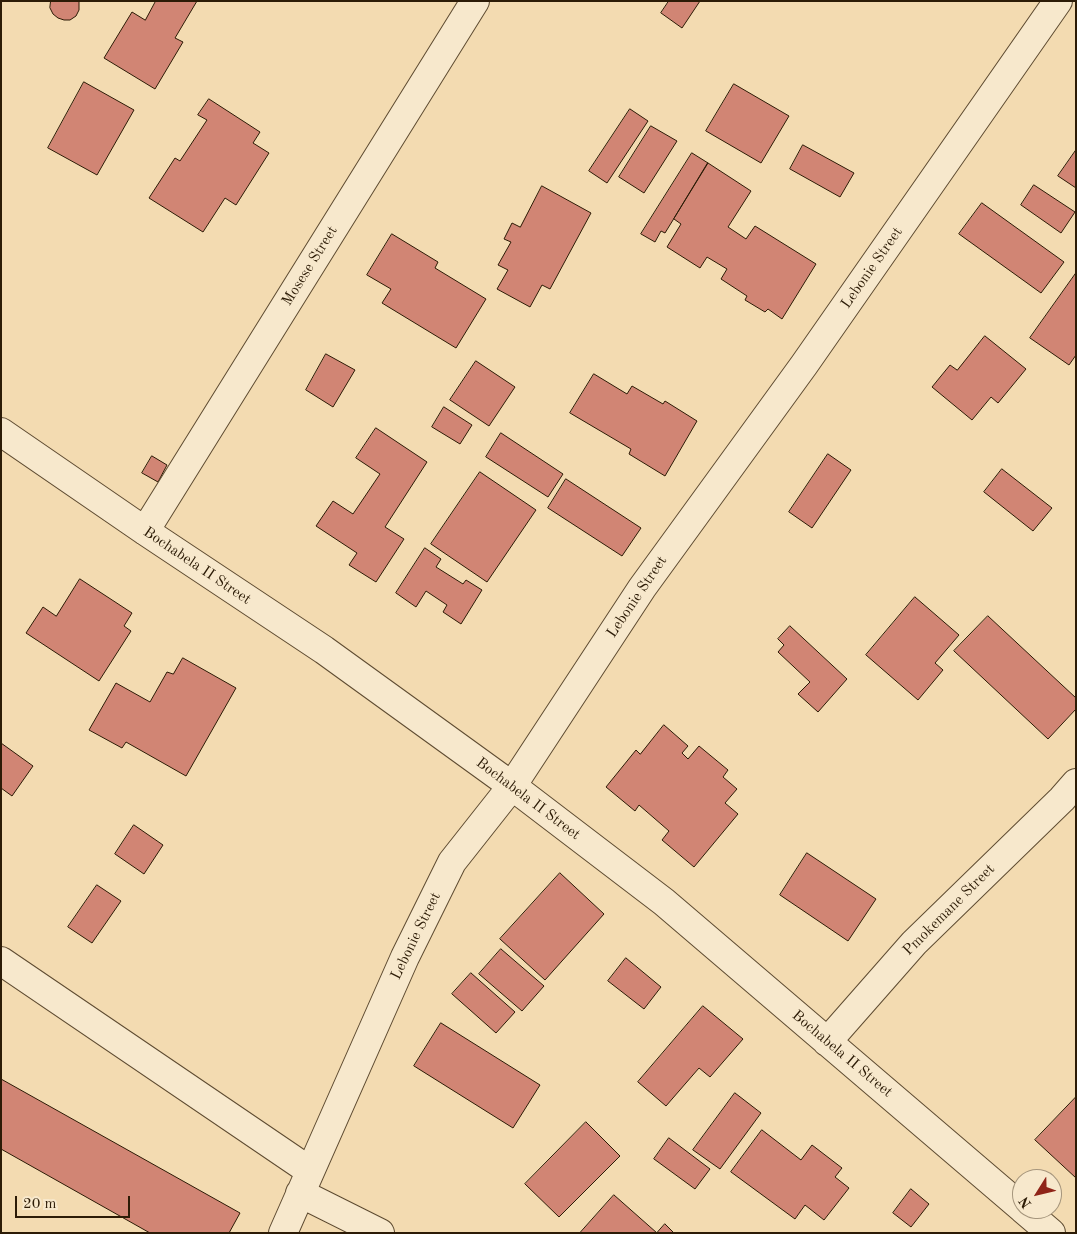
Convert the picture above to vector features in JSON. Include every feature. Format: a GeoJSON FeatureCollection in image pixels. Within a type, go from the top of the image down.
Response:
{"type":"FeatureCollection","features":[{"type":"Feature","properties":{"kind":"street","name":"Mosese Street"},"geometry":{"type":"LineString","coordinates":[[145,531],[475,1]]}},
{"type":"Feature","properties":{"kind":"street","name":"Lebonie Street"},"geometry":{"type":"LineString","coordinates":[[283,1233],[405,957],[452,862],[512,786],[642,588],[804,365],[1058,1]]}},
{"type":"Feature","properties":{"kind":"street","name":"Bochabela II Street"},"geometry":{"type":"LineString","coordinates":[[1,432],[145,531],[324,650],[512,786],[664,902],[1012,1199]]}},
{"type":"Feature","properties":{"kind":"street","name":"Pmokemane Street"},"geometry":{"type":"LineString","coordinates":[[828,1042],[914,943],[1062,799],[1076,782]]}},
{"type":"Feature","properties":{"kind":"street"},"geometry":{"type":"LineString","coordinates":[[1,961],[305,1182],[380,1233]]}},
{"type":"Feature","properties":{"kind":"street","name":"Bochabela II Street"},"geometry":{"type":"LineString","coordinates":[[1035,1219],[1051,1233]]}},
{"type":"Feature","properties":{"kind":"building"},"geometry":{"type":"Polygon","coordinates":[[[51,1],[79,1],[79,10],[76,16],[70,20],[64,20],[53,14],[50,8],[51,1]]]}},
{"type":"Feature","properties":{"kind":"building"},"geometry":{"type":"Polygon","coordinates":[[[156,1],[197,1],[175,38],[183,42],[155,89],[104,58],[132,12],[145,20],[156,1]]]}},
{"type":"Feature","properties":{"kind":"building"},"geometry":{"type":"Polygon","coordinates":[[[669,1],[700,1],[682,28],[661,13],[669,1]]]}},
{"type":"Feature","properties":{"kind":"building"},"geometry":{"type":"Polygon","coordinates":[[[84,82],[134,110],[97,175],[48,148],[84,82]]]}},
{"type":"Feature","properties":{"kind":"building"},"geometry":{"type":"Polygon","coordinates":[[[734,84],[789,116],[761,163],[706,131],[734,84]]]}},
{"type":"Feature","properties":{"kind":"building"},"geometry":{"type":"Polygon","coordinates":[[[209,99],[260,132],[253,143],[269,153],[236,205],[225,198],[203,232],[149,198],[175,158],[180,161],[207,120],[198,115],[209,99]]]}},
{"type":"Feature","properties":{"kind":"building"},"geometry":{"type":"Polygon","coordinates":[[[630,109],[648,121],[607,183],[589,171],[630,109]]]}},
{"type":"Feature","properties":{"kind":"building"},"geometry":{"type":"Polygon","coordinates":[[[651,126],[677,141],[644,193],[619,177],[651,126]]]}},
{"type":"Feature","properties":{"kind":"building"},"geometry":{"type":"Polygon","coordinates":[[[803,145],[854,173],[840,197],[790,169],[803,145]]]}},
{"type":"Feature","properties":{"kind":"building"},"geometry":{"type":"Polygon","coordinates":[[[1076,150],[1076,188],[1058,176],[1076,150]]]}},
{"type":"Feature","properties":{"kind":"building"},"geometry":{"type":"Polygon","coordinates":[[[692,153],[708,163],[665,233],[661,231],[655,242],[641,234],[692,153]]]}},
{"type":"Feature","properties":{"kind":"building"},"geometry":{"type":"Polygon","coordinates":[[[708,163],[751,191],[728,227],[746,239],[755,226],[816,264],[782,319],[768,309],[765,312],[745,300],[747,296],[721,279],[727,269],[707,257],[700,268],[667,247],[681,224],[674,219],[708,163]]]}},
{"type":"Feature","properties":{"kind":"building"},"geometry":{"type":"Polygon","coordinates":[[[1034,185],[1075,212],[1061,233],[1021,205],[1034,185]]]}},
{"type":"Feature","properties":{"kind":"building"},"geometry":{"type":"Polygon","coordinates":[[[542,186],[591,213],[550,289],[542,285],[530,307],[497,289],[508,270],[498,265],[511,242],[504,239],[512,223],[520,227],[542,186]]]}},
{"type":"Feature","properties":{"kind":"building"},"geometry":{"type":"Polygon","coordinates":[[[982,203],[1064,262],[1041,293],[959,234],[982,203]]]}},
{"type":"Feature","properties":{"kind":"building"},"geometry":{"type":"Polygon","coordinates":[[[392,234],[438,262],[435,268],[486,299],[456,348],[382,303],[391,289],[367,275],[392,234]]]}},
{"type":"Feature","properties":{"kind":"building"},"geometry":{"type":"Polygon","coordinates":[[[1076,273],[1076,355],[1069,365],[1030,338],[1076,273]]]}},
{"type":"Feature","properties":{"kind":"building"},"geometry":{"type":"Polygon","coordinates":[[[985,336],[1026,369],[998,403],[991,397],[972,420],[932,387],[950,365],[957,370],[985,336]]]}},
{"type":"Feature","properties":{"kind":"building"},"geometry":{"type":"Polygon","coordinates":[[[326,354],[355,370],[333,407],[306,390],[326,354]]]}},
{"type":"Feature","properties":{"kind":"building"},"geometry":{"type":"Polygon","coordinates":[[[476,361],[515,387],[489,426],[450,400],[476,361]]]}},
{"type":"Feature","properties":{"kind":"building"},"geometry":{"type":"Polygon","coordinates":[[[594,374],[627,394],[632,386],[663,404],[665,401],[697,421],[665,476],[629,454],[631,449],[570,413],[594,374]]]}},
{"type":"Feature","properties":{"kind":"building"},"geometry":{"type":"Polygon","coordinates":[[[444,407],[472,425],[460,444],[432,427],[444,407]]]}},
{"type":"Feature","properties":{"kind":"building"},"geometry":{"type":"Polygon","coordinates":[[[376,428],[427,462],[385,527],[404,539],[376,582],[349,565],[357,553],[316,526],[333,501],[353,514],[380,474],[356,458],[376,428]]]}},
{"type":"Feature","properties":{"kind":"building"},"geometry":{"type":"Polygon","coordinates":[[[501,433],[563,474],[548,497],[486,457],[501,433]]]}},
{"type":"Feature","properties":{"kind":"building"},"geometry":{"type":"Polygon","coordinates":[[[828,454],[851,470],[812,528],[789,512],[828,454]]]}},
{"type":"Feature","properties":{"kind":"building"},"geometry":{"type":"Polygon","coordinates":[[[152,456],[167,465],[158,482],[142,473],[152,456]]]}},
{"type":"Feature","properties":{"kind":"building"},"geometry":{"type":"Polygon","coordinates":[[[1002,469],[1052,508],[1033,531],[984,492],[1002,469]]]}},
{"type":"Feature","properties":{"kind":"building"},"geometry":{"type":"Polygon","coordinates":[[[480,472],[536,510],[487,582],[431,544],[480,472]]]}},
{"type":"Feature","properties":{"kind":"building"},"geometry":{"type":"Polygon","coordinates":[[[566,479],[641,528],[622,556],[548,508],[566,479]]]}},
{"type":"Feature","properties":{"kind":"building"},"geometry":{"type":"Polygon","coordinates":[[[425,548],[441,559],[436,567],[463,584],[466,580],[482,590],[461,624],[443,612],[447,605],[426,591],[416,607],[396,593],[425,548]]]}},
{"type":"Feature","properties":{"kind":"building"},"geometry":{"type":"Polygon","coordinates":[[[80,579],[132,613],[124,626],[131,631],[99,681],[26,633],[43,607],[56,616],[80,579]]]}},
{"type":"Feature","properties":{"kind":"building"},"geometry":{"type":"Polygon","coordinates":[[[915,597],[959,635],[935,663],[943,670],[918,700],[866,655],[915,597]]]}},
{"type":"Feature","properties":{"kind":"building"},"geometry":{"type":"Polygon","coordinates":[[[988,616],[1076,698],[1076,709],[1048,739],[954,651],[988,616]]]}},
{"type":"Feature","properties":{"kind":"building"},"geometry":{"type":"Polygon","coordinates":[[[790,626],[847,679],[818,712],[798,694],[810,682],[778,652],[784,645],[778,639],[790,626]]]}},
{"type":"Feature","properties":{"kind":"building"},"geometry":{"type":"Polygon","coordinates":[[[183,658],[236,688],[186,776],[126,742],[122,748],[89,730],[116,683],[150,702],[167,672],[173,674],[183,658]]]}},
{"type":"Feature","properties":{"kind":"building"},"geometry":{"type":"Polygon","coordinates":[[[664,725],[688,746],[682,753],[688,759],[699,746],[728,770],[723,777],[737,789],[725,803],[738,814],[694,867],[662,840],[669,831],[639,805],[635,811],[606,787],[636,750],[640,754],[664,725]]]}},
{"type":"Feature","properties":{"kind":"building"},"geometry":{"type":"Polygon","coordinates":[[[1,743],[33,766],[12,796],[1,788],[1,743]]]}},
{"type":"Feature","properties":{"kind":"building"},"geometry":{"type":"Polygon","coordinates":[[[134,825],[163,845],[144,874],[115,854],[134,825]]]}},
{"type":"Feature","properties":{"kind":"building"},"geometry":{"type":"Polygon","coordinates":[[[807,853],[876,899],[848,941],[780,895],[807,853]]]}},
{"type":"Feature","properties":{"kind":"building"},"geometry":{"type":"Polygon","coordinates":[[[560,873],[604,914],[545,980],[500,939],[560,873]]]}},
{"type":"Feature","properties":{"kind":"building"},"geometry":{"type":"Polygon","coordinates":[[[97,885],[121,901],[92,943],[68,927],[97,885]]]}},
{"type":"Feature","properties":{"kind":"building"},"geometry":{"type":"Polygon","coordinates":[[[501,949],[544,986],[522,1011],[479,974],[501,949]]]}},
{"type":"Feature","properties":{"kind":"building"},"geometry":{"type":"Polygon","coordinates":[[[626,958],[661,987],[644,1009],[608,981],[626,958]]]}},
{"type":"Feature","properties":{"kind":"building"},"geometry":{"type":"Polygon","coordinates":[[[471,973],[515,1012],[496,1033],[452,994],[471,973]]]}},
{"type":"Feature","properties":{"kind":"building"},"geometry":{"type":"Polygon","coordinates":[[[703,1006],[743,1039],[710,1077],[699,1068],[666,1106],[638,1082],[703,1006]]]}},
{"type":"Feature","properties":{"kind":"building"},"geometry":{"type":"Polygon","coordinates":[[[441,1023],[540,1085],[513,1128],[414,1066],[441,1023]]]}},
{"type":"Feature","properties":{"kind":"building"},"geometry":{"type":"Polygon","coordinates":[[[1,1079],[240,1213],[229,1233],[150,1233],[1,1149],[1,1079]]]}},
{"type":"Feature","properties":{"kind":"building"},"geometry":{"type":"Polygon","coordinates":[[[735,1093],[761,1113],[720,1169],[693,1150],[735,1093]]]}},
{"type":"Feature","properties":{"kind":"building"},"geometry":{"type":"Polygon","coordinates":[[[1076,1097],[1076,1178],[1035,1140],[1076,1097]]]}},
{"type":"Feature","properties":{"kind":"building"},"geometry":{"type":"Polygon","coordinates":[[[586,1122],[620,1156],[559,1217],[525,1184],[586,1122]]]}},
{"type":"Feature","properties":{"kind":"building"},"geometry":{"type":"Polygon","coordinates":[[[762,1130],[801,1160],[812,1145],[842,1168],[835,1177],[849,1188],[824,1220],[805,1205],[795,1219],[731,1172],[762,1130]]]}},
{"type":"Feature","properties":{"kind":"building"},"geometry":{"type":"Polygon","coordinates":[[[669,1138],[710,1169],[695,1189],[654,1159],[669,1138]]]}},
{"type":"Feature","properties":{"kind":"building"},"geometry":{"type":"Polygon","coordinates":[[[911,1189],[929,1204],[911,1227],[893,1213],[911,1189]]]}},
{"type":"Feature","properties":{"kind":"building"},"geometry":{"type":"Polygon","coordinates":[[[614,1195],[657,1233],[580,1233],[614,1195]]]}},
{"type":"Feature","properties":{"kind":"building"},"geometry":{"type":"Polygon","coordinates":[[[665,1224],[674,1233],[657,1233],[665,1224]]]}}]}
